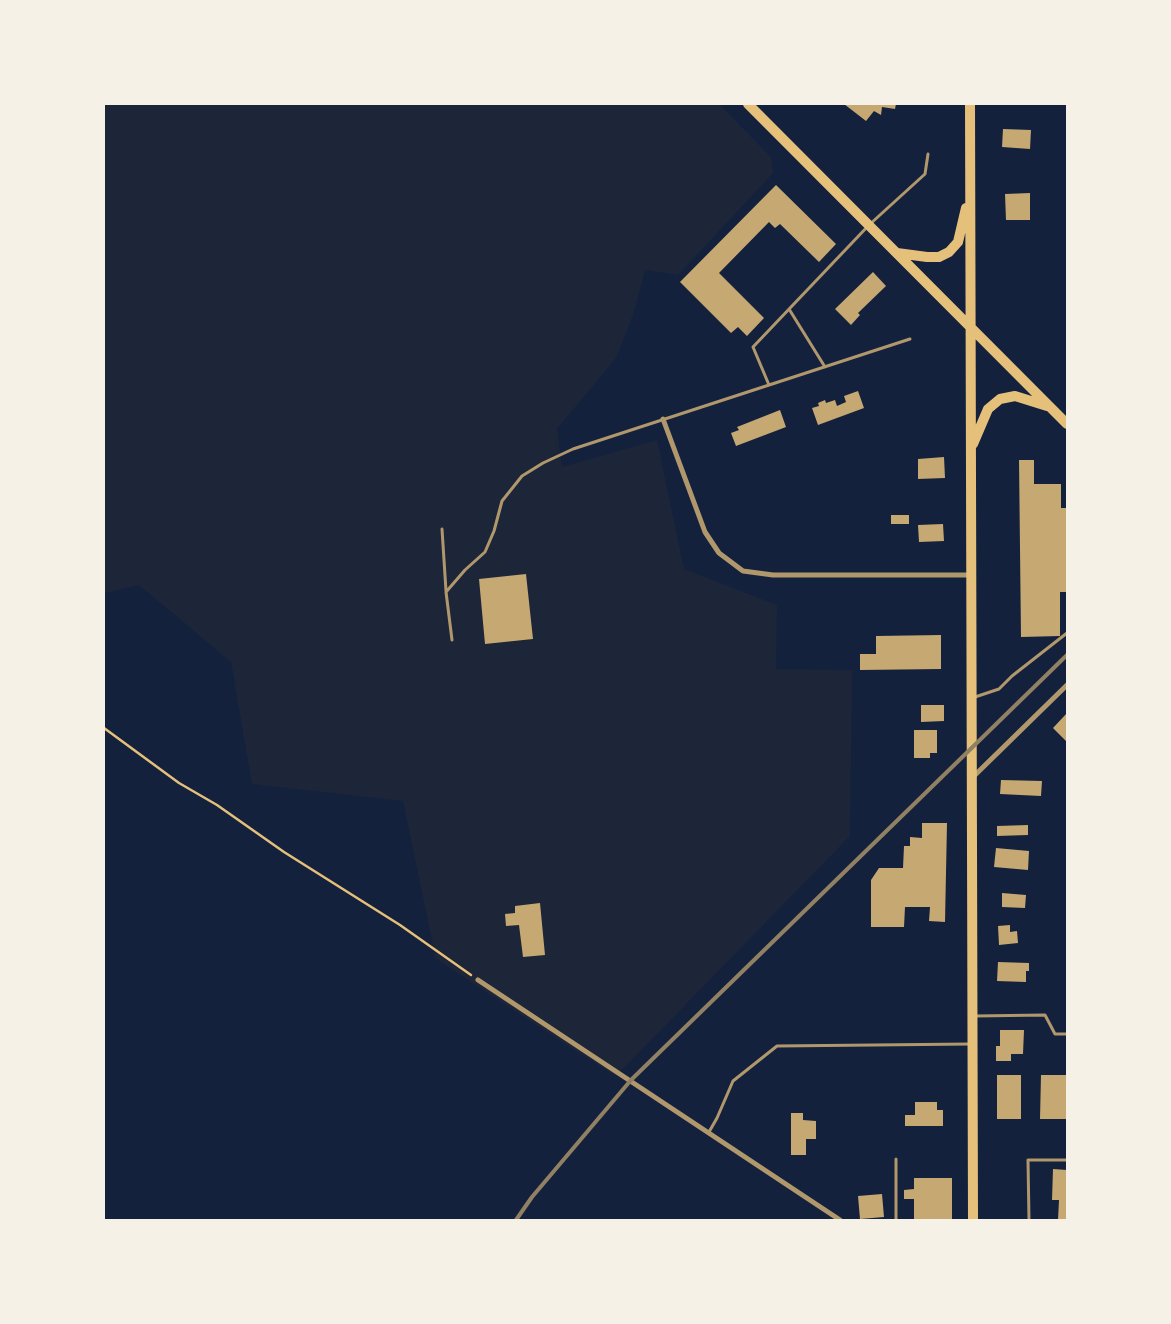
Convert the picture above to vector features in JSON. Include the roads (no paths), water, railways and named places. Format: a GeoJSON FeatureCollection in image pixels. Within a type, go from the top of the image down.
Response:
{"type":"FeatureCollection","features":[{"type":"Feature","properties":{"kind":"main road"},"geometry":{"type":"LineString","coordinates":[[748,104],[1067,424]]}},
{"type":"Feature","properties":{"kind":"main road"},"geometry":{"type":"LineString","coordinates":[[970,104],[973,1220]]}},
{"type":"Feature","properties":{"kind":"main road"},"geometry":{"type":"LineString","coordinates":[[897,252],[927,257],[939,257],[949,252],[958,242],[971,190]]}},
{"type":"Feature","properties":{"kind":"main road"},"geometry":{"type":"LineString","coordinates":[[971,450],[988,409],[1000,399],[1015,396],[1050,407]]}},
{"type":"Feature","properties":{"kind":"street"},"geometry":{"type":"LineString","coordinates":[[663,419],[705,532],[719,553],[743,571],[773,575],[971,575]]}},
{"type":"Feature","properties":{"kind":"street"},"geometry":{"type":"LineString","coordinates":[[972,778],[1067,685]]}},
{"type":"Feature","properties":{"kind":"street"},"geometry":{"type":"LineString","coordinates":[[478,980],[840,1220]]}},
{"type":"Feature","properties":{"kind":"lane"},"geometry":{"type":"LineString","coordinates":[[769,385],[753,347],[869,225],[925,174],[928,154]]}},
{"type":"Feature","properties":{"kind":"lane"},"geometry":{"type":"LineString","coordinates":[[789,309],[825,367]]}},
{"type":"Feature","properties":{"kind":"lane"},"geometry":{"type":"LineString","coordinates":[[446,592],[465,570],[485,552],[494,531],[502,500],[522,476],[542,463],[573,449],[910,339]]}},
{"type":"Feature","properties":{"kind":"lane"},"geometry":{"type":"LineString","coordinates":[[442,529],[446,592],[452,640]]}},
{"type":"Feature","properties":{"kind":"lane"},"geometry":{"type":"LineString","coordinates":[[972,698],[999,689],[1012,676],[1067,633]]}},
{"type":"Feature","properties":{"kind":"lane"},"geometry":{"type":"LineString","coordinates":[[972,1016],[1045,1015],[1055,1034],[1067,1034]]}},
{"type":"Feature","properties":{"kind":"lane"},"geometry":{"type":"LineString","coordinates":[[709,1132],[733,1082],[777,1046],[972,1044]]}},
{"type":"Feature","properties":{"kind":"lane"},"geometry":{"type":"LineString","coordinates":[[896,1159],[896,1220]]}},
{"type":"Feature","properties":{"kind":"lane"},"geometry":{"type":"LineString","coordinates":[[1029,1220],[1028,1160],[1067,1160]]}},
{"type":"Feature","properties":{"kind":"railway"},"geometry":{"type":"LineString","coordinates":[[516,1220],[532,1197],[631,1080],[1067,655]]}}]}
